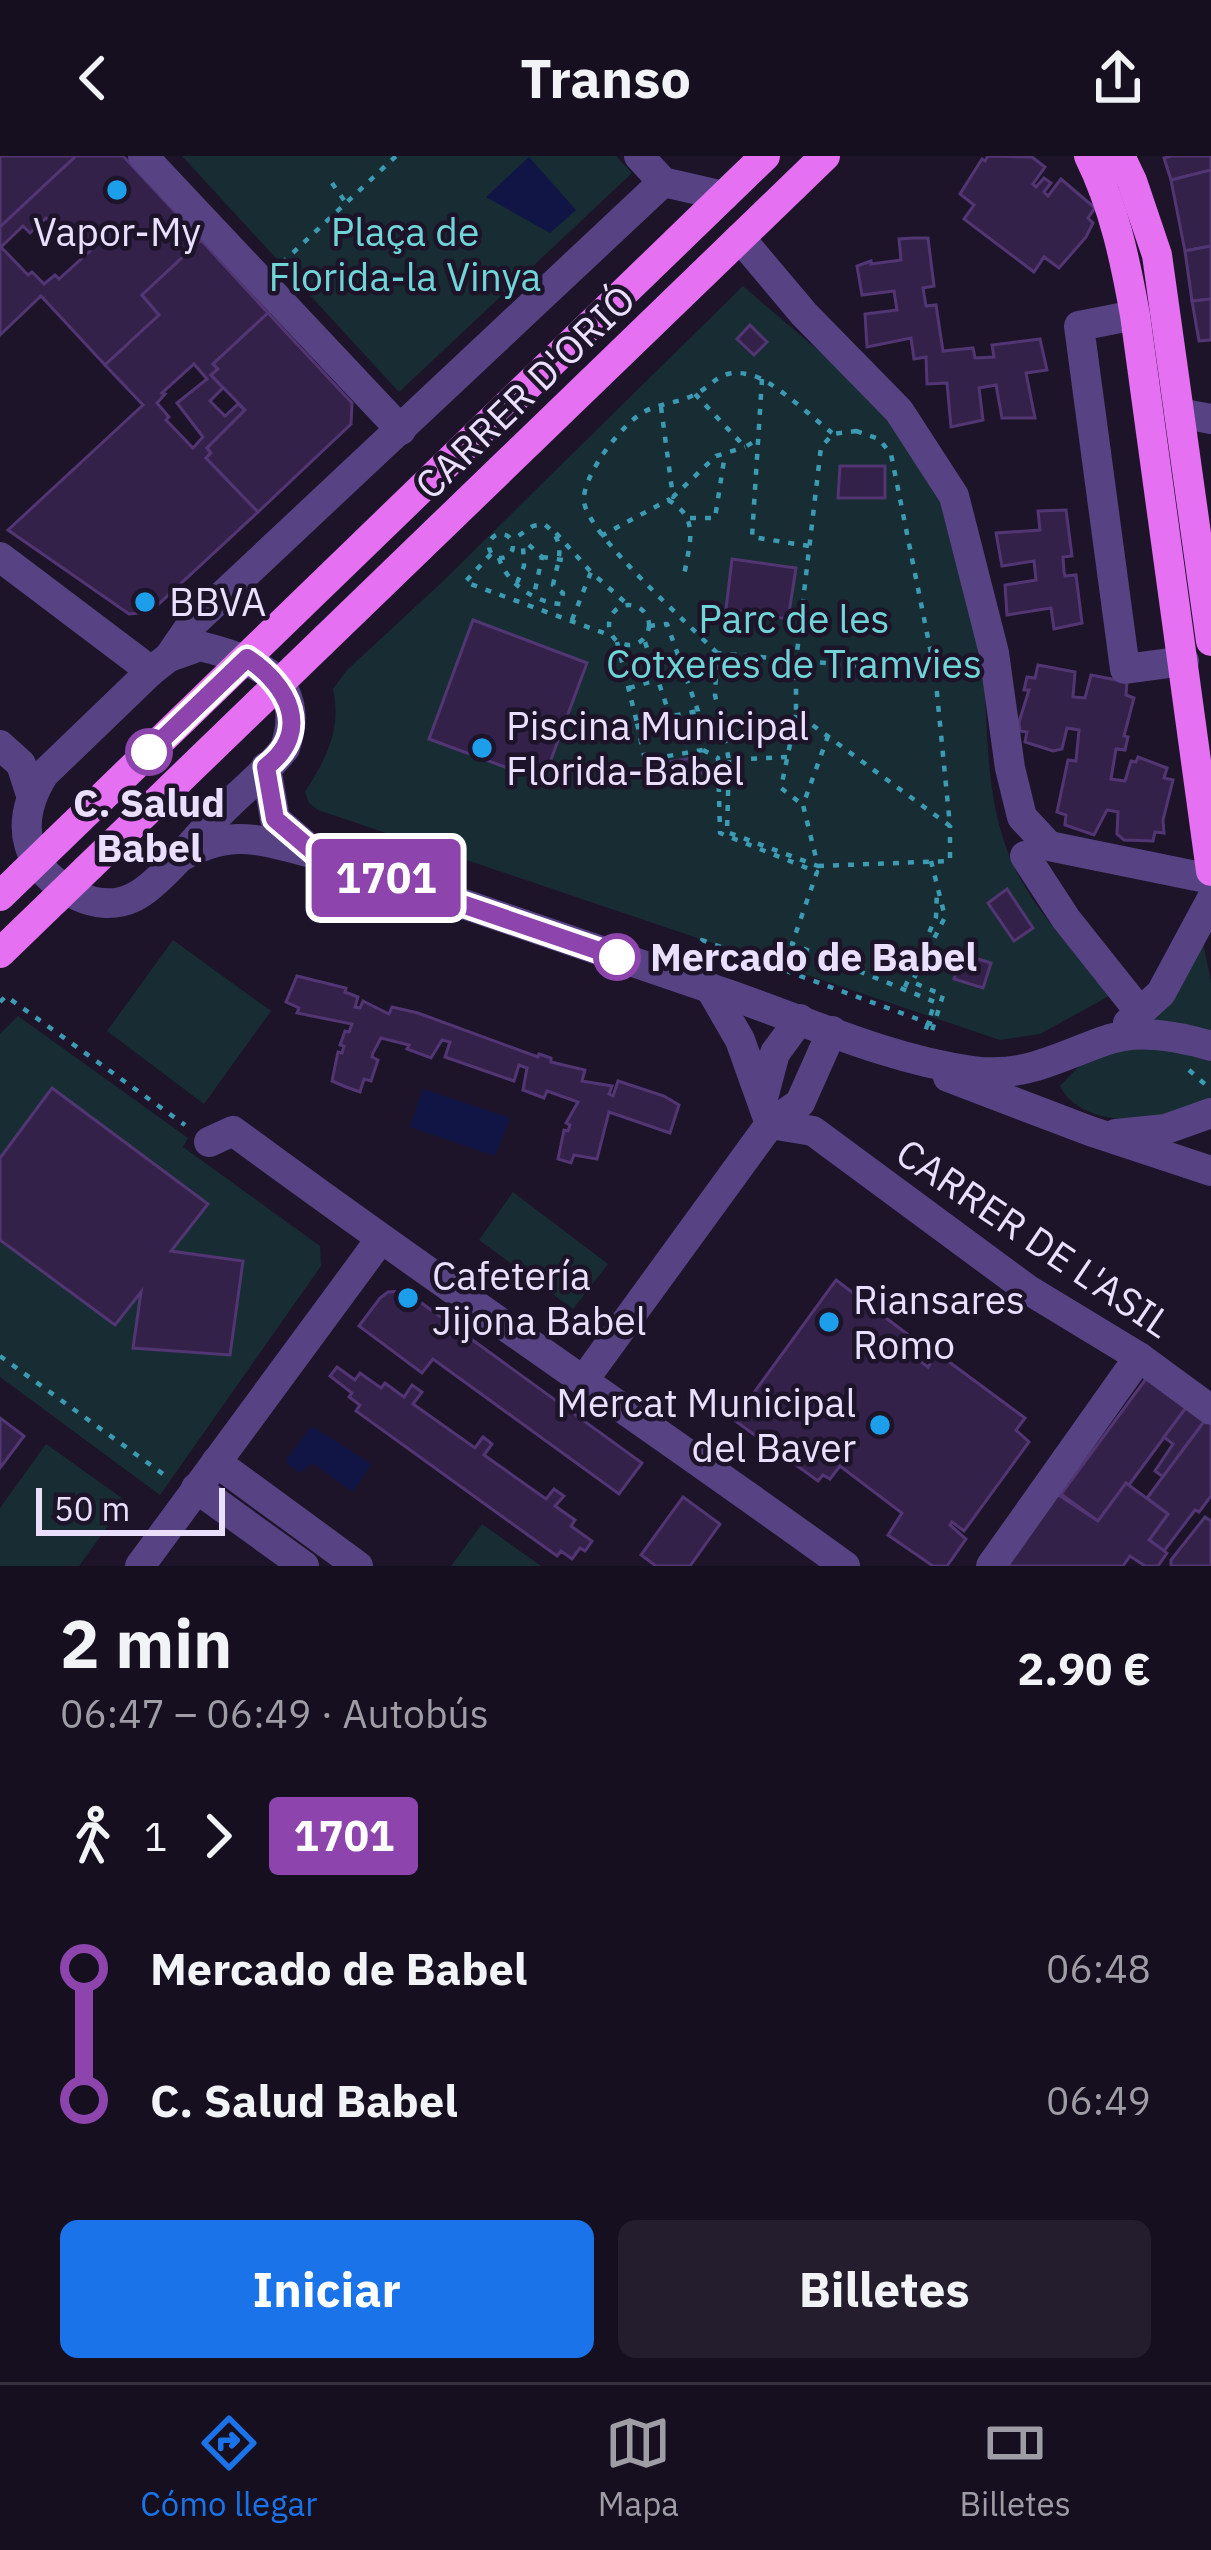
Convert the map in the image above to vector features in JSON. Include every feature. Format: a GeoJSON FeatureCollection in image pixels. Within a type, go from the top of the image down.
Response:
{"type":"FeatureCollection","features":[{"type":"Feature","properties":{"kind":"main road","name":"CARRER D'ORIÓ"},"geometry":{"type":"LineString","coordinates":[[0,896],[765,156]]}},
{"type":"Feature","properties":{"kind":"main road","name":"CARRER D'ORIÓ"},"geometry":{"type":"LineString","coordinates":[[0,953],[825,156]]}},
{"type":"Feature","properties":{"kind":"main road"},"geometry":{"type":"LineString","coordinates":[[1089,156],[1108,194],[1135,315],[1211,875]]}},
{"type":"Feature","properties":{"kind":"main road"},"geometry":{"type":"LineString","coordinates":[[1120,156],[1156,255],[1211,641]]}},
{"type":"Feature","properties":{"kind":"street"},"geometry":{"type":"LineString","coordinates":[[143,156],[401,430]]}},
{"type":"Feature","properties":{"kind":"street"},"geometry":{"type":"LineString","coordinates":[[639,156],[663,182],[724,196]]}},
{"type":"Feature","properties":{"kind":"street","name":"CARRER D'ORIÓ"},"geometry":{"type":"LineString","coordinates":[[31,795],[44,774],[160,664],[191,625],[663,182]]}},
{"type":"Feature","properties":{"kind":"street"},"geometry":{"type":"LineString","coordinates":[[740,238],[804,314],[899,411],[954,496],[994,653],[1010,769],[1022,817],[1049,847],[1211,875]]}},
{"type":"Feature","properties":{"kind":"street"},"geometry":{"type":"LineString","coordinates":[[1135,315],[1079,326],[1125,669],[1184,661]]}},
{"type":"Feature","properties":{"kind":"street"},"geometry":{"type":"LineString","coordinates":[[1179,413],[1211,419]]}},
{"type":"Feature","properties":{"kind":"street"},"geometry":{"type":"LineString","coordinates":[[0,557],[160,664],[200,646],[247,658],[280,684],[289,706],[290,735],[285,748],[134,898],[92,902],[47,878],[35,862],[26,828],[31,795],[21,764],[0,745]]}},
{"type":"Feature","properties":{"kind":"street"},"geometry":{"type":"LineString","coordinates":[[266,767],[275,819],[316,854]]}},
{"type":"Feature","properties":{"kind":"street"},"geometry":{"type":"LineString","coordinates":[[174,861],[201,845],[231,836],[316,854],[919,1060],[997,1072],[1038,1067],[1106,1040],[1161,993],[1211,901]]}},
{"type":"Feature","properties":{"kind":"street"},"geometry":{"type":"LineString","coordinates":[[1024,856],[1066,919],[1140,1012]]}},
{"type":"Feature","properties":{"kind":"street"},"geometry":{"type":"LineString","coordinates":[[710,988],[740,1040],[766,1111]]}},
{"type":"Feature","properties":{"kind":"street"},"geometry":{"type":"LineString","coordinates":[[584,1381],[766,1111],[775,1053],[800,1019]]}},
{"type":"Feature","properties":{"kind":"street"},"geometry":{"type":"LineString","coordinates":[[766,1111],[806,1117],[832,1031]]}},
{"type":"Feature","properties":{"kind":"street"},"geometry":{"type":"LineString","coordinates":[[1106,1040],[1158,1035],[1211,1046]]}},
{"type":"Feature","properties":{"kind":"street"},"geometry":{"type":"LineString","coordinates":[[1073,1056],[1060,1069],[1053,1090],[1059,1106],[1097,1133],[1166,1129],[1211,1113]]}},
{"type":"Feature","properties":{"kind":"street"},"geometry":{"type":"LineString","coordinates":[[919,1060],[956,1082],[1211,1172]]}},
{"type":"Feature","properties":{"kind":"street","name":"CARRER DE L'ASIL"},"geometry":{"type":"LineString","coordinates":[[806,1117],[1027,1289],[1139,1357],[1211,1410]]}},
{"type":"Feature","properties":{"kind":"street"},"geometry":{"type":"LineString","coordinates":[[209,1142],[233,1131],[380,1240],[845,1566]]}},
{"type":"Feature","properties":{"kind":"street"},"geometry":{"type":"LineString","coordinates":[[140,1566],[187,1487],[216,1462],[380,1240]]}},
{"type":"Feature","properties":{"kind":"street"},"geometry":{"type":"LineString","coordinates":[[991,1566],[1139,1357]]}},
{"type":"Feature","properties":{"kind":"street"},"geometry":{"type":"LineString","coordinates":[[216,1462],[358,1566]]}},
{"type":"Feature","properties":{"kind":"street"},"geometry":{"type":"LineString","coordinates":[[187,1487],[304,1566]]}},
{"type":"Feature","properties":{"kind":"path"},"geometry":{"type":"LineString","coordinates":[[262,282],[396,156]]}},
{"type":"Feature","properties":{"kind":"path"},"geometry":{"type":"LineString","coordinates":[[332,183],[346,202]]}},
{"type":"Feature","properties":{"kind":"path"},"geometry":{"type":"LineString","coordinates":[[833,434],[762,380],[735,373],[715,377],[695,394],[646,409],[586,478],[584,505],[602,536],[717,653],[935,673]]}},
{"type":"Feature","properties":{"kind":"path"},"geometry":{"type":"LineString","coordinates":[[762,380],[752,537],[809,546]]}},
{"type":"Feature","properties":{"kind":"path"},"geometry":{"type":"LineString","coordinates":[[695,394],[745,447]]}},
{"type":"Feature","properties":{"kind":"path"},"geometry":{"type":"LineString","coordinates":[[661,407],[671,499],[690,518],[692,528],[684,576]]}},
{"type":"Feature","properties":{"kind":"path"},"geometry":{"type":"LineString","coordinates":[[717,653],[715,694],[729,760],[728,832],[818,866],[950,861],[935,673],[891,454],[879,439],[856,430],[833,434],[821,447],[796,661],[796,713],[781,788],[802,805]]}},
{"type":"Feature","properties":{"kind":"path"},"geometry":{"type":"LineString","coordinates":[[602,536],[671,499],[716,457],[758,439]]}},
{"type":"Feature","properties":{"kind":"path"},"geometry":{"type":"LineString","coordinates":[[690,518],[715,518],[725,453]]}},
{"type":"Feature","properties":{"kind":"path"},"geometry":{"type":"LineString","coordinates":[[512,540],[544,524],[627,604],[644,610],[649,626],[644,639],[670,716]]}},
{"type":"Feature","properties":{"kind":"path"},"geometry":{"type":"LineString","coordinates":[[499,558],[504,574],[516,585],[550,604],[562,604],[563,592],[554,585],[563,560],[556,533]]}},
{"type":"Feature","properties":{"kind":"path"},"geometry":{"type":"LineString","coordinates":[[491,554],[489,542],[494,536],[512,540]]}},
{"type":"Feature","properties":{"kind":"path"},"geometry":{"type":"LineString","coordinates":[[491,554],[510,555],[512,540]]}},
{"type":"Feature","properties":{"kind":"path"},"geometry":{"type":"LineString","coordinates":[[516,585],[524,566],[523,546],[528,544],[542,557],[534,595]]}},
{"type":"Feature","properties":{"kind":"path"},"geometry":{"type":"LineString","coordinates":[[491,554],[465,582],[629,646],[644,639]]}},
{"type":"Feature","properties":{"kind":"path"},"geometry":{"type":"LineString","coordinates":[[542,557],[563,560]]}},
{"type":"Feature","properties":{"kind":"path"},"geometry":{"type":"LineString","coordinates":[[572,620],[591,572]]}},
{"type":"Feature","properties":{"kind":"path"},"geometry":{"type":"LineString","coordinates":[[627,604],[612,613],[609,622],[645,760],[703,750],[718,758],[720,833],[817,872],[792,944],[935,1002],[919,1060]]}},
{"type":"Feature","properties":{"kind":"path"},"geometry":{"type":"LineString","coordinates":[[649,626],[668,624],[698,711],[703,750]]}},
{"type":"Feature","properties":{"kind":"path"},"geometry":{"type":"LineString","coordinates":[[629,688],[683,673]]}},
{"type":"Feature","properties":{"kind":"path"},"geometry":{"type":"LineString","coordinates":[[637,723],[698,711]]}},
{"type":"Feature","properties":{"kind":"path"},"geometry":{"type":"LineString","coordinates":[[796,713],[950,826]]}},
{"type":"Feature","properties":{"kind":"path"},"geometry":{"type":"LineString","coordinates":[[818,866],[802,805],[828,736]]}},
{"type":"Feature","properties":{"kind":"path"},"geometry":{"type":"LineString","coordinates":[[729,760],[787,757]]}},
{"type":"Feature","properties":{"kind":"path"},"geometry":{"type":"LineString","coordinates":[[919,1060],[943,995],[912,982],[944,917],[931,862]]}},
{"type":"Feature","properties":{"kind":"path"},"geometry":{"type":"LineString","coordinates":[[904,989],[936,916],[937,885]]}},
{"type":"Feature","properties":{"kind":"path"},"geometry":{"type":"LineString","coordinates":[[0,1002],[6,996],[209,1142]]}},
{"type":"Feature","properties":{"kind":"path"},"geometry":{"type":"LineString","coordinates":[[0,1356],[187,1487]]}},
{"type":"Feature","properties":{"kind":"green space","name":"Plaça de Florida-la Vinya"},"geometry":{"type":"Polygon","coordinates":[[[182,156],[616,156],[632,173],[399,392],[182,156]]]}},
{"type":"Feature","properties":{"kind":"green space","name":"Parc de les Cotxeres de Tramvies"},"geometry":{"type":"Polygon","coordinates":[[[743,286],[876,405],[919,461],[944,511],[977,623],[991,780],[1006,847],[1038,907],[1111,995],[1040,1034],[1000,1040],[318,810],[309,803],[305,792],[334,730],[333,689],[347,670],[743,286]]]}},
{"type":"Feature","properties":{"kind":"green space"},"geometry":{"type":"Polygon","coordinates":[[[1202,937],[1211,983],[1211,1035],[1145,1025],[1202,937]]]}},
{"type":"Feature","properties":{"kind":"green space"},"geometry":{"type":"Polygon","coordinates":[[[173,940],[271,1011],[204,1104],[107,1031],[173,940]]]}},
{"type":"Feature","properties":{"kind":"green space"},"geometry":{"type":"Polygon","coordinates":[[[18,1016],[188,1138],[183,1147],[320,1246],[321,1266],[160,1495],[0,1377],[0,1034],[18,1016]]]}},
{"type":"Feature","properties":{"kind":"green space"},"geometry":{"type":"Polygon","coordinates":[[[1149,1042],[1211,1055],[1211,1102],[1152,1119],[1107,1117],[1071,1101],[1060,1086],[1087,1058],[1149,1042]]]}},
{"type":"Feature","properties":{"kind":"green space"},"geometry":{"type":"Polygon","coordinates":[[[513,1192],[608,1264],[573,1309],[479,1240],[513,1192]]]}},
{"type":"Feature","properties":{"kind":"green space"},"geometry":{"type":"Polygon","coordinates":[[[46,1444],[126,1501],[79,1566],[0,1566],[0,1508],[46,1444]]]}},
{"type":"Feature","properties":{"kind":"green space"},"geometry":{"type":"Polygon","coordinates":[[[482,1524],[541,1566],[451,1566],[482,1524]]]}},
{"type":"Feature","properties":{"kind":"shaded area"},"geometry":{"type":"Polygon","coordinates":[[[529,157],[576,210],[550,233],[486,197],[529,157]]]}},
{"type":"Feature","properties":{"kind":"shaded area"},"geometry":{"type":"Polygon","coordinates":[[[423,1089],[510,1118],[495,1156],[410,1127],[423,1089]]]}},
{"type":"Feature","properties":{"kind":"shaded area"},"geometry":{"type":"Polygon","coordinates":[[[312,1426],[371,1464],[353,1492],[312,1463],[300,1473],[287,1464],[312,1426]]]}},
{"type":"Feature","properties":{"kind":"building"},"geometry":{"type":"Polygon","coordinates":[[[0,156],[76,156],[0,227],[0,156]]]}},
{"type":"Feature","properties":{"kind":"building"},"geometry":{"type":"Polygon","coordinates":[[[76,156],[123,156],[201,240],[142,295],[159,315],[105,365],[41,296],[0,335],[0,227],[76,156]],[[46,218],[30,233],[23,226],[1,247],[28,275],[32,272],[44,284],[55,275],[59,279],[90,251],[66,227],[60,233],[46,218]]]}},
{"type":"Feature","properties":{"kind":"building"},"geometry":{"type":"Polygon","coordinates":[[[988,156],[1032,157],[1045,167],[1033,184],[1036,187],[1044,178],[1051,183],[1044,192],[1048,196],[1061,179],[1095,208],[1088,218],[1093,223],[1086,237],[1059,268],[1044,257],[1034,272],[964,219],[974,205],[960,194],[988,156]]]}},
{"type":"Feature","properties":{"kind":"building"},"geometry":{"type":"Polygon","coordinates":[[[1211,156],[1211,170],[1171,180],[1164,158],[1211,156]]]}},
{"type":"Feature","properties":{"kind":"building"},"geometry":{"type":"Polygon","coordinates":[[[1211,170],[1211,246],[1185,251],[1171,180],[1211,170]]]}},
{"type":"Feature","properties":{"kind":"building"},"geometry":{"type":"Polygon","coordinates":[[[928,238],[934,286],[923,288],[926,306],[936,305],[943,351],[973,348],[975,358],[994,357],[992,345],[1040,339],[1047,370],[1026,373],[1035,418],[1002,418],[996,385],[979,388],[983,420],[951,427],[947,383],[927,384],[926,357],[914,359],[911,338],[867,347],[865,314],[897,310],[894,291],[862,295],[857,266],[901,260],[899,239],[928,238]]]}},
{"type":"Feature","properties":{"kind":"building"},"geometry":{"type":"Polygon","coordinates":[[[201,240],[268,313],[213,364],[218,369],[211,375],[223,388],[210,401],[225,416],[238,404],[245,410],[207,448],[211,453],[206,458],[258,512],[150,612],[129,614],[8,530],[143,405],[105,365],[159,315],[142,295],[201,240]],[[194,364],[157,403],[193,448],[203,437],[177,403],[207,379],[194,364]]]}},
{"type":"Feature","properties":{"kind":"building"},"geometry":{"type":"Polygon","coordinates":[[[1211,246],[1211,299],[1192,301],[1185,251],[1211,246]]]}},
{"type":"Feature","properties":{"kind":"building"},"geometry":{"type":"Polygon","coordinates":[[[1211,299],[1211,340],[1199,341],[1192,301],[1211,299]]]}},
{"type":"Feature","properties":{"kind":"building"},"geometry":{"type":"Polygon","coordinates":[[[268,313],[352,403],[351,424],[258,512],[206,458],[211,453],[207,448],[245,410],[211,375],[218,369],[213,364],[268,313]]]}},
{"type":"Feature","properties":{"kind":"building"},"geometry":{"type":"Polygon","coordinates":[[[750,325],[767,342],[754,355],[737,339],[750,325]]]}},
{"type":"Feature","properties":{"kind":"building"},"geometry":{"type":"Polygon","coordinates":[[[840,466],[885,466],[885,498],[838,498],[840,466]]]}},
{"type":"Feature","properties":{"kind":"building"},"geometry":{"type":"Polygon","coordinates":[[[1066,510],[1072,556],[1063,557],[1064,572],[1065,576],[1076,575],[1082,623],[1054,629],[1051,608],[1007,615],[1005,585],[1036,580],[1034,561],[1002,566],[996,533],[1040,530],[1038,511],[1066,510]]]}},
{"type":"Feature","properties":{"kind":"building"},"geometry":{"type":"Polygon","coordinates":[[[732,559],[796,568],[788,619],[726,609],[732,559]]]}},
{"type":"Feature","properties":{"kind":"building"},"geometry":{"type":"Polygon","coordinates":[[[473,620],[587,663],[543,781],[429,739],[473,620]]]}},
{"type":"Feature","properties":{"kind":"building"},"geometry":{"type":"Polygon","coordinates":[[[1038,665],[1075,672],[1073,697],[1085,698],[1091,675],[1127,682],[1126,695],[1134,698],[1124,736],[1128,737],[1125,750],[1116,749],[1111,779],[1125,781],[1131,761],[1138,757],[1167,768],[1164,778],[1173,780],[1164,833],[1155,832],[1153,841],[1124,840],[1117,834],[1118,812],[1107,810],[1094,835],[1065,825],[1066,815],[1057,812],[1068,760],[1076,761],[1079,730],[1067,728],[1062,749],[1053,751],[1025,742],[1027,732],[1020,731],[1019,722],[1029,690],[1024,690],[1027,677],[1035,678],[1038,665]]]}},
{"type":"Feature","properties":{"kind":"building"},"geometry":{"type":"Polygon","coordinates":[[[699,757],[702,773],[647,783],[644,766],[699,757]]]}},
{"type":"Feature","properties":{"kind":"building"},"geometry":{"type":"Polygon","coordinates":[[[1007,889],[1033,928],[1014,941],[988,903],[1007,889]]]}},
{"type":"Feature","properties":{"kind":"building"},"geometry":{"type":"Polygon","coordinates":[[[962,954],[991,963],[983,988],[954,979],[962,954]]]}},
{"type":"Feature","properties":{"kind":"building"},"geometry":{"type":"Polygon","coordinates":[[[297,976],[346,988],[345,992],[358,997],[355,1007],[360,1008],[363,1001],[389,1014],[392,1007],[418,1013],[585,1070],[582,1081],[612,1086],[609,1094],[613,1096],[618,1081],[664,1096],[679,1105],[670,1133],[609,1112],[597,1159],[574,1155],[571,1163],[558,1159],[564,1130],[570,1125],[566,1123],[578,1102],[547,1091],[544,1098],[523,1090],[527,1068],[519,1065],[514,1081],[445,1057],[450,1042],[442,1040],[431,1058],[407,1049],[409,1045],[381,1038],[372,1057],[378,1060],[371,1081],[364,1079],[360,1092],[346,1087],[332,1081],[338,1052],[344,1046],[340,1045],[352,1024],[297,1013],[299,1008],[286,1002],[297,976]]]}},
{"type":"Feature","properties":{"kind":"building"},"geometry":{"type":"Polygon","coordinates":[[[52,1088],[208,1204],[171,1251],[243,1261],[230,1355],[133,1348],[141,1292],[115,1325],[0,1240],[0,1158],[52,1088]]]}},
{"type":"Feature","properties":{"kind":"building","name":"Mercat Municipal del Baver"},"geometry":{"type":"Polygon","coordinates":[[[836,1280],[919,1343],[912,1355],[928,1367],[937,1353],[1025,1418],[1016,1430],[1029,1442],[964,1531],[950,1525],[966,1539],[947,1566],[933,1566],[888,1535],[902,1513],[840,1466],[830,1479],[823,1475],[818,1481],[734,1420],[836,1280]]]}},
{"type":"Feature","properties":{"kind":"building"},"geometry":{"type":"Polygon","coordinates":[[[405,1291],[642,1463],[619,1494],[433,1359],[422,1373],[359,1326],[380,1298],[388,1292],[405,1291]]]}},
{"type":"Feature","properties":{"kind":"building"},"geometry":{"type":"Polygon","coordinates":[[[337,1367],[355,1380],[360,1373],[381,1388],[385,1383],[404,1397],[412,1385],[422,1392],[413,1404],[475,1448],[483,1437],[492,1444],[484,1455],[546,1499],[554,1489],[564,1496],[555,1506],[592,1541],[585,1551],[580,1548],[572,1559],[561,1551],[557,1556],[356,1411],[360,1405],[349,1397],[352,1393],[330,1376],[337,1367]]]}},
{"type":"Feature","properties":{"kind":"building"},"geometry":{"type":"Polygon","coordinates":[[[1148,1376],[1188,1405],[1098,1521],[1061,1494],[1148,1376]]]}},
{"type":"Feature","properties":{"kind":"building"},"geometry":{"type":"Polygon","coordinates":[[[1188,1405],[1206,1419],[1163,1477],[1155,1471],[1173,1444],[1164,1437],[1188,1405]]]}},
{"type":"Feature","properties":{"kind":"building"},"geometry":{"type":"Polygon","coordinates":[[[0,1418],[24,1436],[0,1468],[0,1418]]]}},
{"type":"Feature","properties":{"kind":"building"},"geometry":{"type":"Polygon","coordinates":[[[1206,1419],[1211,1423],[1211,1496],[1164,1551],[1149,1540],[1168,1514],[1147,1498],[1206,1419]]]}},
{"type":"Feature","properties":{"kind":"building"},"geometry":{"type":"Polygon","coordinates":[[[1126,1483],[1168,1514],[1149,1540],[1167,1553],[1158,1566],[1145,1566],[1130,1556],[1123,1566],[1004,1566],[1057,1494],[1098,1521],[1126,1483]]]}},
{"type":"Feature","properties":{"kind":"building"},"geometry":{"type":"Polygon","coordinates":[[[683,1497],[720,1524],[690,1566],[656,1566],[641,1555],[683,1497]]]}},
{"type":"Feature","properties":{"kind":"building"},"geometry":{"type":"Polygon","coordinates":[[[1205,1517],[1211,1521],[1211,1566],[1171,1566],[1171,1560],[1205,1517]]]}},
{"type":"Feature","properties":{"kind":"bus line","name":"1701"},"geometry":{"type":"LineString","coordinates":[[149,752],[247,658],[280,684],[289,706],[290,735],[278,758],[266,767],[275,819],[294,837],[316,854],[617,957]]}},
{"type":"Feature","properties":{"kind":"place","name":"Vapor-My"},"geometry":{"type":"Point","coordinates":[117,190]}},
{"type":"Feature","properties":{"kind":"place","name":"BBVA"},"geometry":{"type":"Point","coordinates":[145,602]}},
{"type":"Feature","properties":{"kind":"place","name":"Piscina Municipal Florida-Babel"},"geometry":{"type":"Point","coordinates":[482,748]}},
{"type":"Feature","properties":{"kind":"place","name":"C. Salud Babel"},"geometry":{"type":"Point","coordinates":[149,752]}},
{"type":"Feature","properties":{"kind":"place","name":"Mercado de Babel"},"geometry":{"type":"Point","coordinates":[617,957]}},
{"type":"Feature","properties":{"kind":"place","name":"Cafetería Jijona Babel"},"geometry":{"type":"Point","coordinates":[408,1298]}},
{"type":"Feature","properties":{"kind":"place","name":"Riansares Romo"},"geometry":{"type":"Point","coordinates":[829,1322]}},
{"type":"Feature","properties":{"kind":"place","name":"Mercat Municipal del Baver"},"geometry":{"type":"Point","coordinates":[880,1425]}}]}
